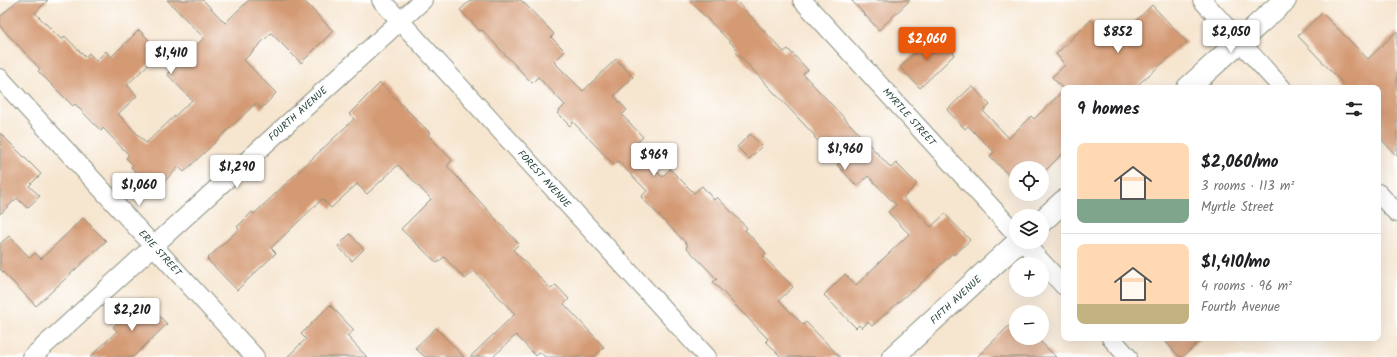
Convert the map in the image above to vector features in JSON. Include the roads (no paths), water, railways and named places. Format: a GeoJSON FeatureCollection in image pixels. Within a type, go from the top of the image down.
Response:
{"type":"FeatureCollection","features":[{"type":"Feature","properties":{"kind":"street","name":"FOREST AVENUE"},"geometry":{"type":"LineString","coordinates":[[381,0],[707,357]]}},
{"type":"Feature","properties":{"kind":"street","name":"FOURTH AVENUE"},"geometry":{"type":"LineString","coordinates":[[32,357],[423,0]]}},
{"type":"Feature","properties":{"kind":"street","name":"MYRTLE STREET"},"geometry":{"type":"LineString","coordinates":[[802,0],[1009,226]]}},
{"type":"Feature","properties":{"kind":"street"},"geometry":{"type":"LineString","coordinates":[[1202,0],[1279,85]]}},
{"type":"Feature","properties":{"kind":"street"},"geometry":{"type":"LineString","coordinates":[[1191,85],[1285,0]]}},
{"type":"Feature","properties":{"kind":"street","name":"ERIE STREET"},"geometry":{"type":"LineString","coordinates":[[0,78],[255,357]]}},
{"type":"Feature","properties":{"kind":"street"},"geometry":{"type":"LineString","coordinates":[[1381,196],[1397,213]]}},
{"type":"Feature","properties":{"kind":"street"},"geometry":{"type":"LineString","coordinates":[[1049,215],[1061,204]]}},
{"type":"Feature","properties":{"kind":"street","name":"FIFTH AVENUE"},"geometry":{"type":"LineString","coordinates":[[893,357],[1010,249]]}},
{"type":"Feature","properties":{"kind":"street"},"geometry":{"type":"LineString","coordinates":[[1030,249],[1061,283]]}},
{"type":"Feature","properties":{"kind":"street"},"geometry":{"type":"LineString","coordinates":[[1114,341],[1128,357]]}}]}
